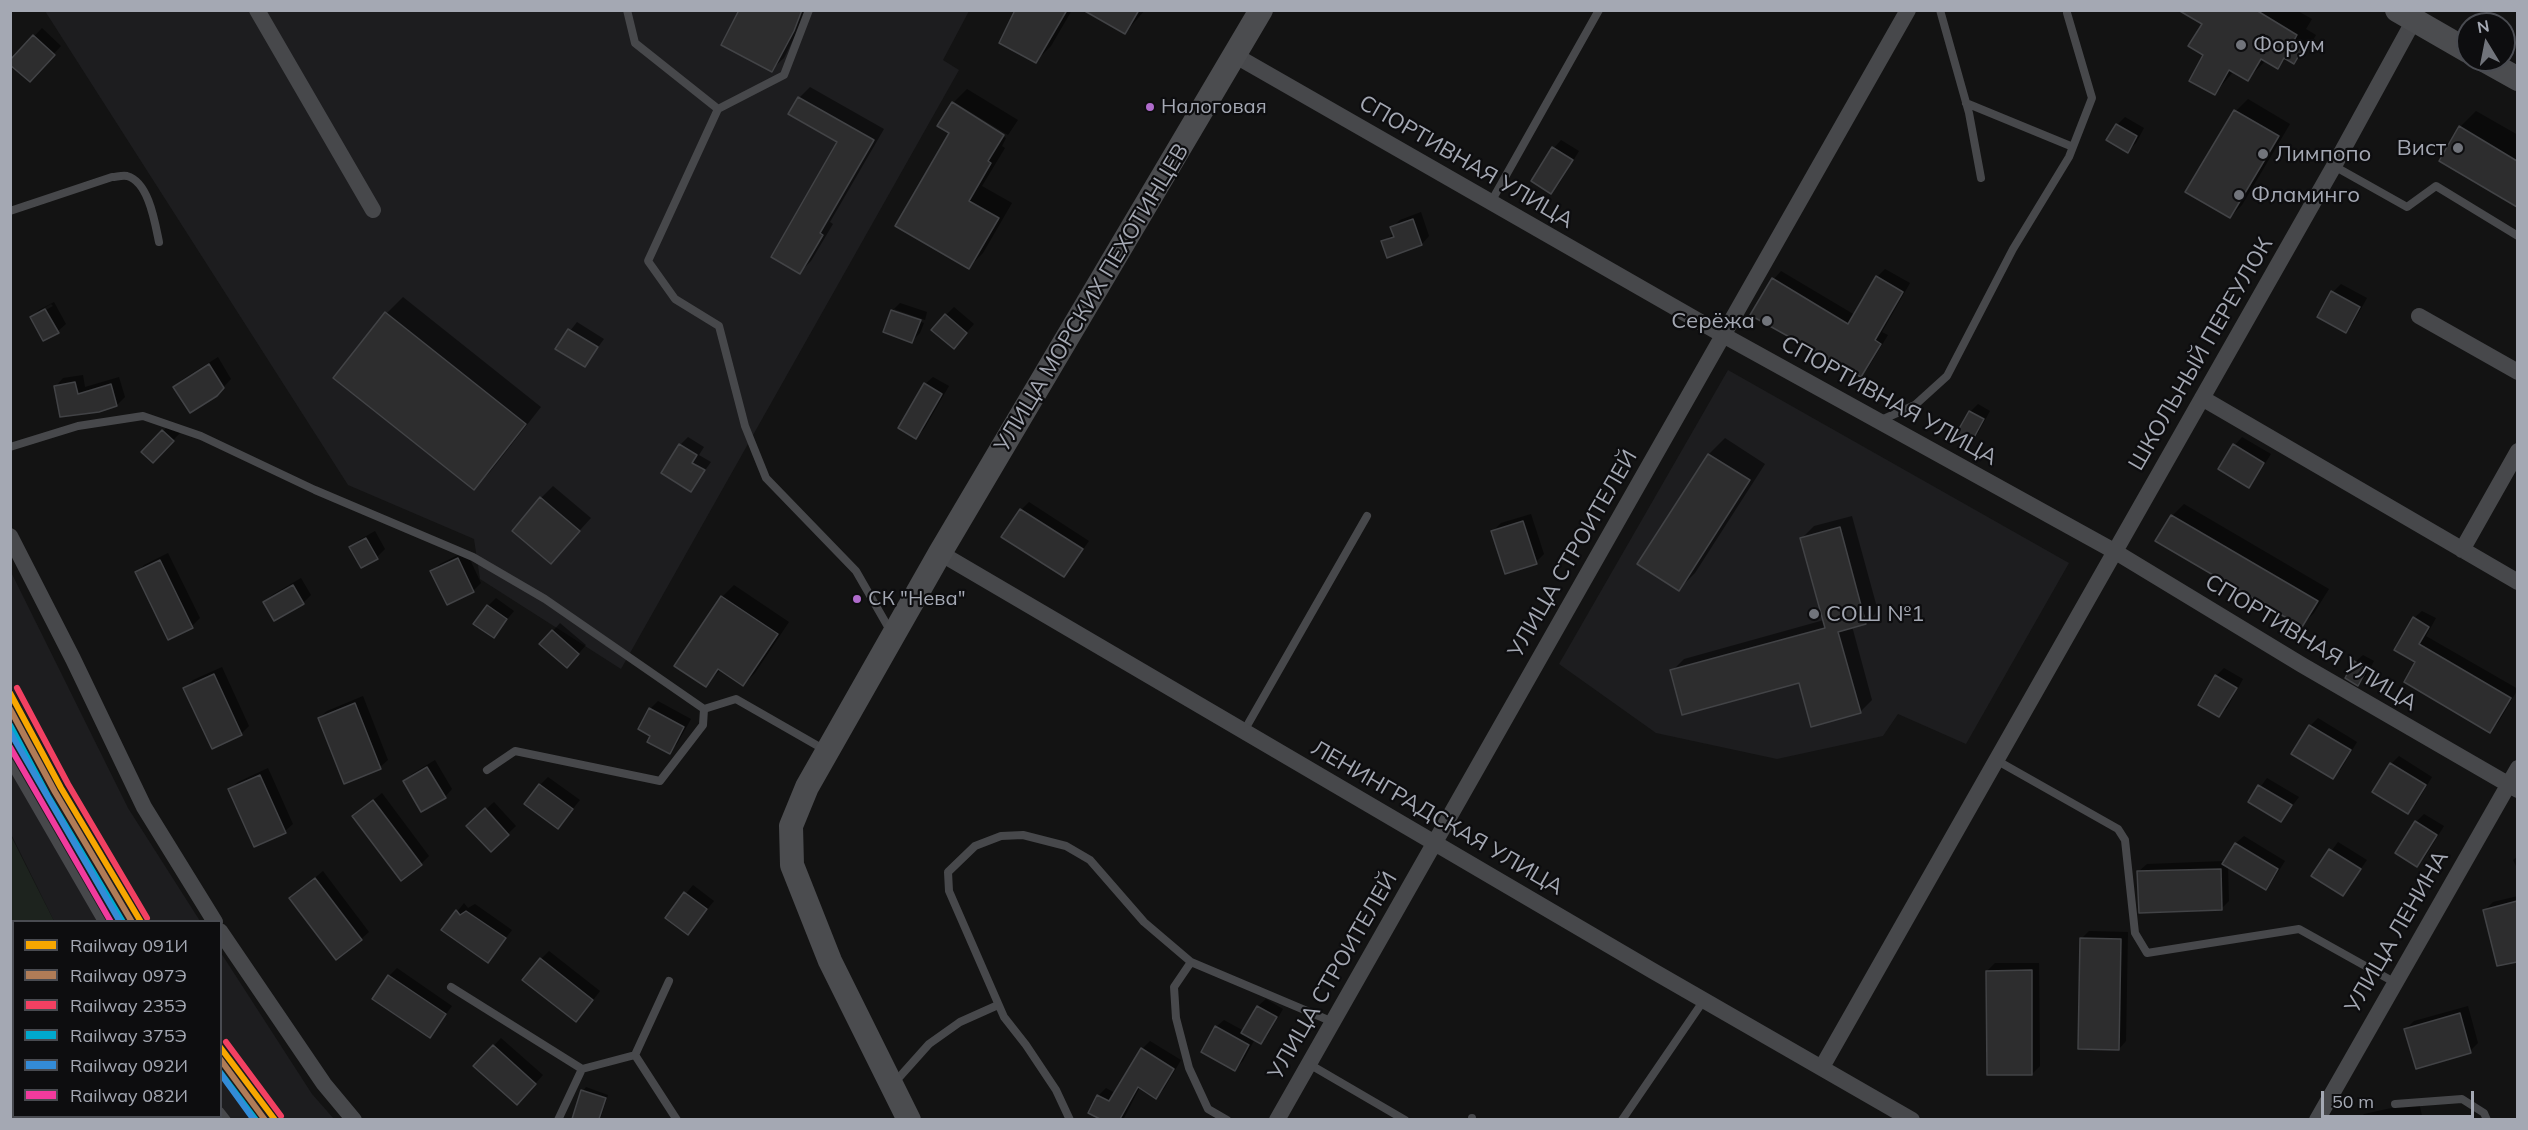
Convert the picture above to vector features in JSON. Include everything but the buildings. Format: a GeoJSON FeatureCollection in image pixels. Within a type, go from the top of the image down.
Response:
{"type":"FeatureCollection","features":[{"type":"Feature","properties":{"kind":"street"},"geometry":{"type":"LineString","coordinates":[[257,10],[373,210]]}},
{"type":"Feature","properties":{"kind":"street","name":"УЛИЦА МОРСКИХ ПЕХОТИНЦЕВ"},"geometry":{"type":"LineString","coordinates":[[909,1119],[830,961],[792,865],[791,826],[807,787],[940,554],[1236,56],[1261,10]]}},
{"type":"Feature","properties":{"kind":"street","name":"УЛИЦА СТРОИТЕЛЕЙ"},"geometry":{"type":"LineString","coordinates":[[1277,1119],[1908,10]]}},
{"type":"Feature","properties":{"kind":"street"},"geometry":{"type":"LineString","coordinates":[[2411,14],[2456,43]]}},
{"type":"Feature","properties":{"kind":"street","name":"ШКОЛЬНЫЙ ПЕРЕУЛОК"},"geometry":{"type":"LineString","coordinates":[[1822,1067],[2334,166],[2411,14]]}},
{"type":"Feature","properties":{"kind":"street","name":"СПОРТИВНАЯ УЛИЦА"},"geometry":{"type":"LineString","coordinates":[[1236,56],[1723,334],[2114,551],[2302,665],[2512,787]]}},
{"type":"Feature","properties":{"kind":"street"},"geometry":{"type":"LineString","coordinates":[[2419,316],[2517,372]]}},
{"type":"Feature","properties":{"kind":"street"},"geometry":{"type":"LineString","coordinates":[[2202,398],[2517,582]]}},
{"type":"Feature","properties":{"kind":"street"},"geometry":{"type":"LineString","coordinates":[[2462,550],[2517,451]]}},
{"type":"Feature","properties":{"kind":"street"},"geometry":{"type":"LineString","coordinates":[[10,536],[73,659],[144,807],[214,920]]}},
{"type":"Feature","properties":{"kind":"street","name":"ЛЕНИНГРАДСКАЯ УЛИЦА"},"geometry":{"type":"LineString","coordinates":[[940,554],[1912,1119]]}},
{"type":"Feature","properties":{"kind":"street","name":"УЛИЦА ЛЕНИНА"},"geometry":{"type":"LineString","coordinates":[[2317,1119],[2394,982],[2512,787],[2517,768]]}},
{"type":"Feature","properties":{"kind":"street"},"geometry":{"type":"LineString","coordinates":[[222,934],[324,1084],[354,1119]]}},
{"type":"Feature","properties":{"kind":"lane"},"geometry":{"type":"LineString","coordinates":[[627,10],[635,43],[718,109]]}},
{"type":"Feature","properties":{"kind":"lane"},"geometry":{"type":"LineString","coordinates":[[809,10],[783,75],[718,109],[648,261],[675,299],[719,326],[745,426],[766,478],[856,571],[893,636]]}},
{"type":"Feature","properties":{"kind":"lane"},"geometry":{"type":"LineString","coordinates":[[1491,202],[1599,10]]}},
{"type":"Feature","properties":{"kind":"lane"},"geometry":{"type":"LineString","coordinates":[[1940,10],[1966,103],[1981,178]]}},
{"type":"Feature","properties":{"kind":"lane"},"geometry":{"type":"LineString","coordinates":[[1879,421],[1915,405],[1947,376],[2013,249],[2069,157],[2092,98],[2067,12]]}},
{"type":"Feature","properties":{"kind":"lane"},"geometry":{"type":"LineString","coordinates":[[1966,103],[2073,147]]}},
{"type":"Feature","properties":{"kind":"lane"},"geometry":{"type":"LineString","coordinates":[[2334,166],[2407,207],[2436,186],[2517,236]]}},
{"type":"Feature","properties":{"kind":"lane"},"geometry":{"type":"LineString","coordinates":[[10,211],[112,177],[128,176],[141,186],[152,207],[159,242]]}},
{"type":"Feature","properties":{"kind":"lane"},"geometry":{"type":"LineString","coordinates":[[10,447],[78,426],[143,416],[201,436],[315,490],[473,557],[545,599],[704,709]]}},
{"type":"Feature","properties":{"kind":"lane"},"geometry":{"type":"LineString","coordinates":[[1244,731],[1367,516]]}},
{"type":"Feature","properties":{"kind":"lane"},"geometry":{"type":"LineString","coordinates":[[704,709],[736,699],[827,752]]}},
{"type":"Feature","properties":{"kind":"lane"},"geometry":{"type":"LineString","coordinates":[[487,770],[515,751],[660,781],[703,725],[704,709]]}},
{"type":"Feature","properties":{"kind":"lane"},"geometry":{"type":"LineString","coordinates":[[1996,760],[2118,829],[2125,840],[2135,933],[2147,953],[2299,929],[2394,982]]}},
{"type":"Feature","properties":{"kind":"lane"},"geometry":{"type":"LineString","coordinates":[[10,763],[101,920]]}},
{"type":"Feature","properties":{"kind":"lane"},"geometry":{"type":"LineString","coordinates":[[1070,1119],[1056,1090],[1004,1017],[949,891],[948,872],[975,846],[1001,836],[1023,835],[1066,846],[1090,860],[1144,922],[1191,962],[1333,1022]]}},
{"type":"Feature","properties":{"kind":"lane"},"geometry":{"type":"LineString","coordinates":[[1191,962],[1174,987],[1176,1018],[1189,1068],[1208,1108],[1227,1119]]}},
{"type":"Feature","properties":{"kind":"lane"},"geometry":{"type":"LineString","coordinates":[[635,1055],[669,981]]}},
{"type":"Feature","properties":{"kind":"lane"},"geometry":{"type":"LineString","coordinates":[[451,987],[582,1069],[635,1055]]}},
{"type":"Feature","properties":{"kind":"lane"},"geometry":{"type":"LineString","coordinates":[[1622,1119],[1704,1000]]}},
{"type":"Feature","properties":{"kind":"lane"},"geometry":{"type":"LineString","coordinates":[[892,1086],[929,1044],[960,1022],[998,1005]]}},
{"type":"Feature","properties":{"kind":"lane"},"geometry":{"type":"LineString","coordinates":[[635,1055],[678,1119]]}},
{"type":"Feature","properties":{"kind":"lane"},"geometry":{"type":"LineString","coordinates":[[1309,1064],[1405,1119]]}},
{"type":"Feature","properties":{"kind":"lane"},"geometry":{"type":"LineString","coordinates":[[558,1119],[582,1069]]}},
{"type":"Feature","properties":{"kind":"lane"},"geometry":{"type":"LineString","coordinates":[[2395,1104],[2462,1099],[2484,1113],[2487,1119]]}},
{"type":"Feature","properties":{"kind":"shaded area"},"geometry":{"type":"Polygon","coordinates":[[[45,11],[969,11],[943,60],[959,70],[621,669],[480,579],[474,539],[348,485],[45,11]]]}},
{"type":"Feature","properties":{"kind":"shaded area","name":"СОШ №1"},"geometry":{"type":"Polygon","coordinates":[[[1728,370],[2069,563],[1966,744],[1898,714],[1883,736],[1777,759],[1656,733],[1559,664],[1728,370]]]}},
{"type":"Feature","properties":{"kind":"shaded area"},"geometry":{"type":"Polygon","coordinates":[[[10,570],[128,808],[199,920],[54,920],[11,834],[10,570]]]}},
{"type":"Feature","properties":{"kind":"shaded area"},"geometry":{"type":"Polygon","coordinates":[[[10,834],[53,920],[12,920],[12,1118],[179,1119],[11,1119],[10,834]]]}},
{"type":"Feature","properties":{"kind":"shaded area"},"geometry":{"type":"Polygon","coordinates":[[[222,955],[312,1094],[334,1119],[179,1120],[178,1118],[222,1118],[222,955]]]}},
{"type":"Feature","properties":{"kind":"rail line","name":"235Э"},"geometry":{"type":"LineString","coordinates":[[17,688],[68,784],[147,918]]}},
{"type":"Feature","properties":{"kind":"rail line","name":"091И"},"geometry":{"type":"LineString","coordinates":[[10,693],[61,788],[140,920]]}},
{"type":"Feature","properties":{"kind":"rail line","name":"097Э"},"geometry":{"type":"LineString","coordinates":[[10,709],[55,792],[131,920]]}},
{"type":"Feature","properties":{"kind":"rail line","name":"375Э"},"geometry":{"type":"LineString","coordinates":[[10,725],[48,796],[122,920]]}},
{"type":"Feature","properties":{"kind":"rail line","name":"092И"},"geometry":{"type":"LineString","coordinates":[[10,732],[119,920]]}},
{"type":"Feature","properties":{"kind":"rail line","name":"082И"},"geometry":{"type":"LineString","coordinates":[[10,747],[110,920]]}},
{"type":"Feature","properties":{"kind":"rail line","name":"235Э"},"geometry":{"type":"LineString","coordinates":[[226,1042],[281,1116]]}},
{"type":"Feature","properties":{"kind":"rail line","name":"091И"},"geometry":{"type":"LineString","coordinates":[[222,1050],[275,1120]]}},
{"type":"Feature","properties":{"kind":"rail line","name":"097Э"},"geometry":{"type":"LineString","coordinates":[[222,1062],[265,1120]]}},
{"type":"Feature","properties":{"kind":"rail line","name":"375Э"},"geometry":{"type":"LineString","coordinates":[[222,1075],[256,1120]]}},
{"type":"Feature","properties":{"kind":"rail line","name":"092И"},"geometry":{"type":"LineString","coordinates":[[222,1076],[254,1120]]}},
{"type":"Feature","properties":{"kind":"place","name":"Форум"},"geometry":{"type":"Point","coordinates":[2241,45]}},
{"type":"Feature","properties":{"kind":"place","name":"Налоговая"},"geometry":{"type":"Point","coordinates":[1150,107]}},
{"type":"Feature","properties":{"kind":"place","name":"Вист"},"geometry":{"type":"Point","coordinates":[2458,148]}},
{"type":"Feature","properties":{"kind":"place","name":"Лимпопо"},"geometry":{"type":"Point","coordinates":[2263,154]}},
{"type":"Feature","properties":{"kind":"place","name":"Фламинго"},"geometry":{"type":"Point","coordinates":[2239,195]}},
{"type":"Feature","properties":{"kind":"place","name":"Серёжа"},"geometry":{"type":"Point","coordinates":[1767,321]}},
{"type":"Feature","properties":{"kind":"place","name":"СК \"Нева\""},"geometry":{"type":"Point","coordinates":[857,599]}},
{"type":"Feature","properties":{"kind":"place","name":"СОШ №1"},"geometry":{"type":"Point","coordinates":[1814,614]}}]}
